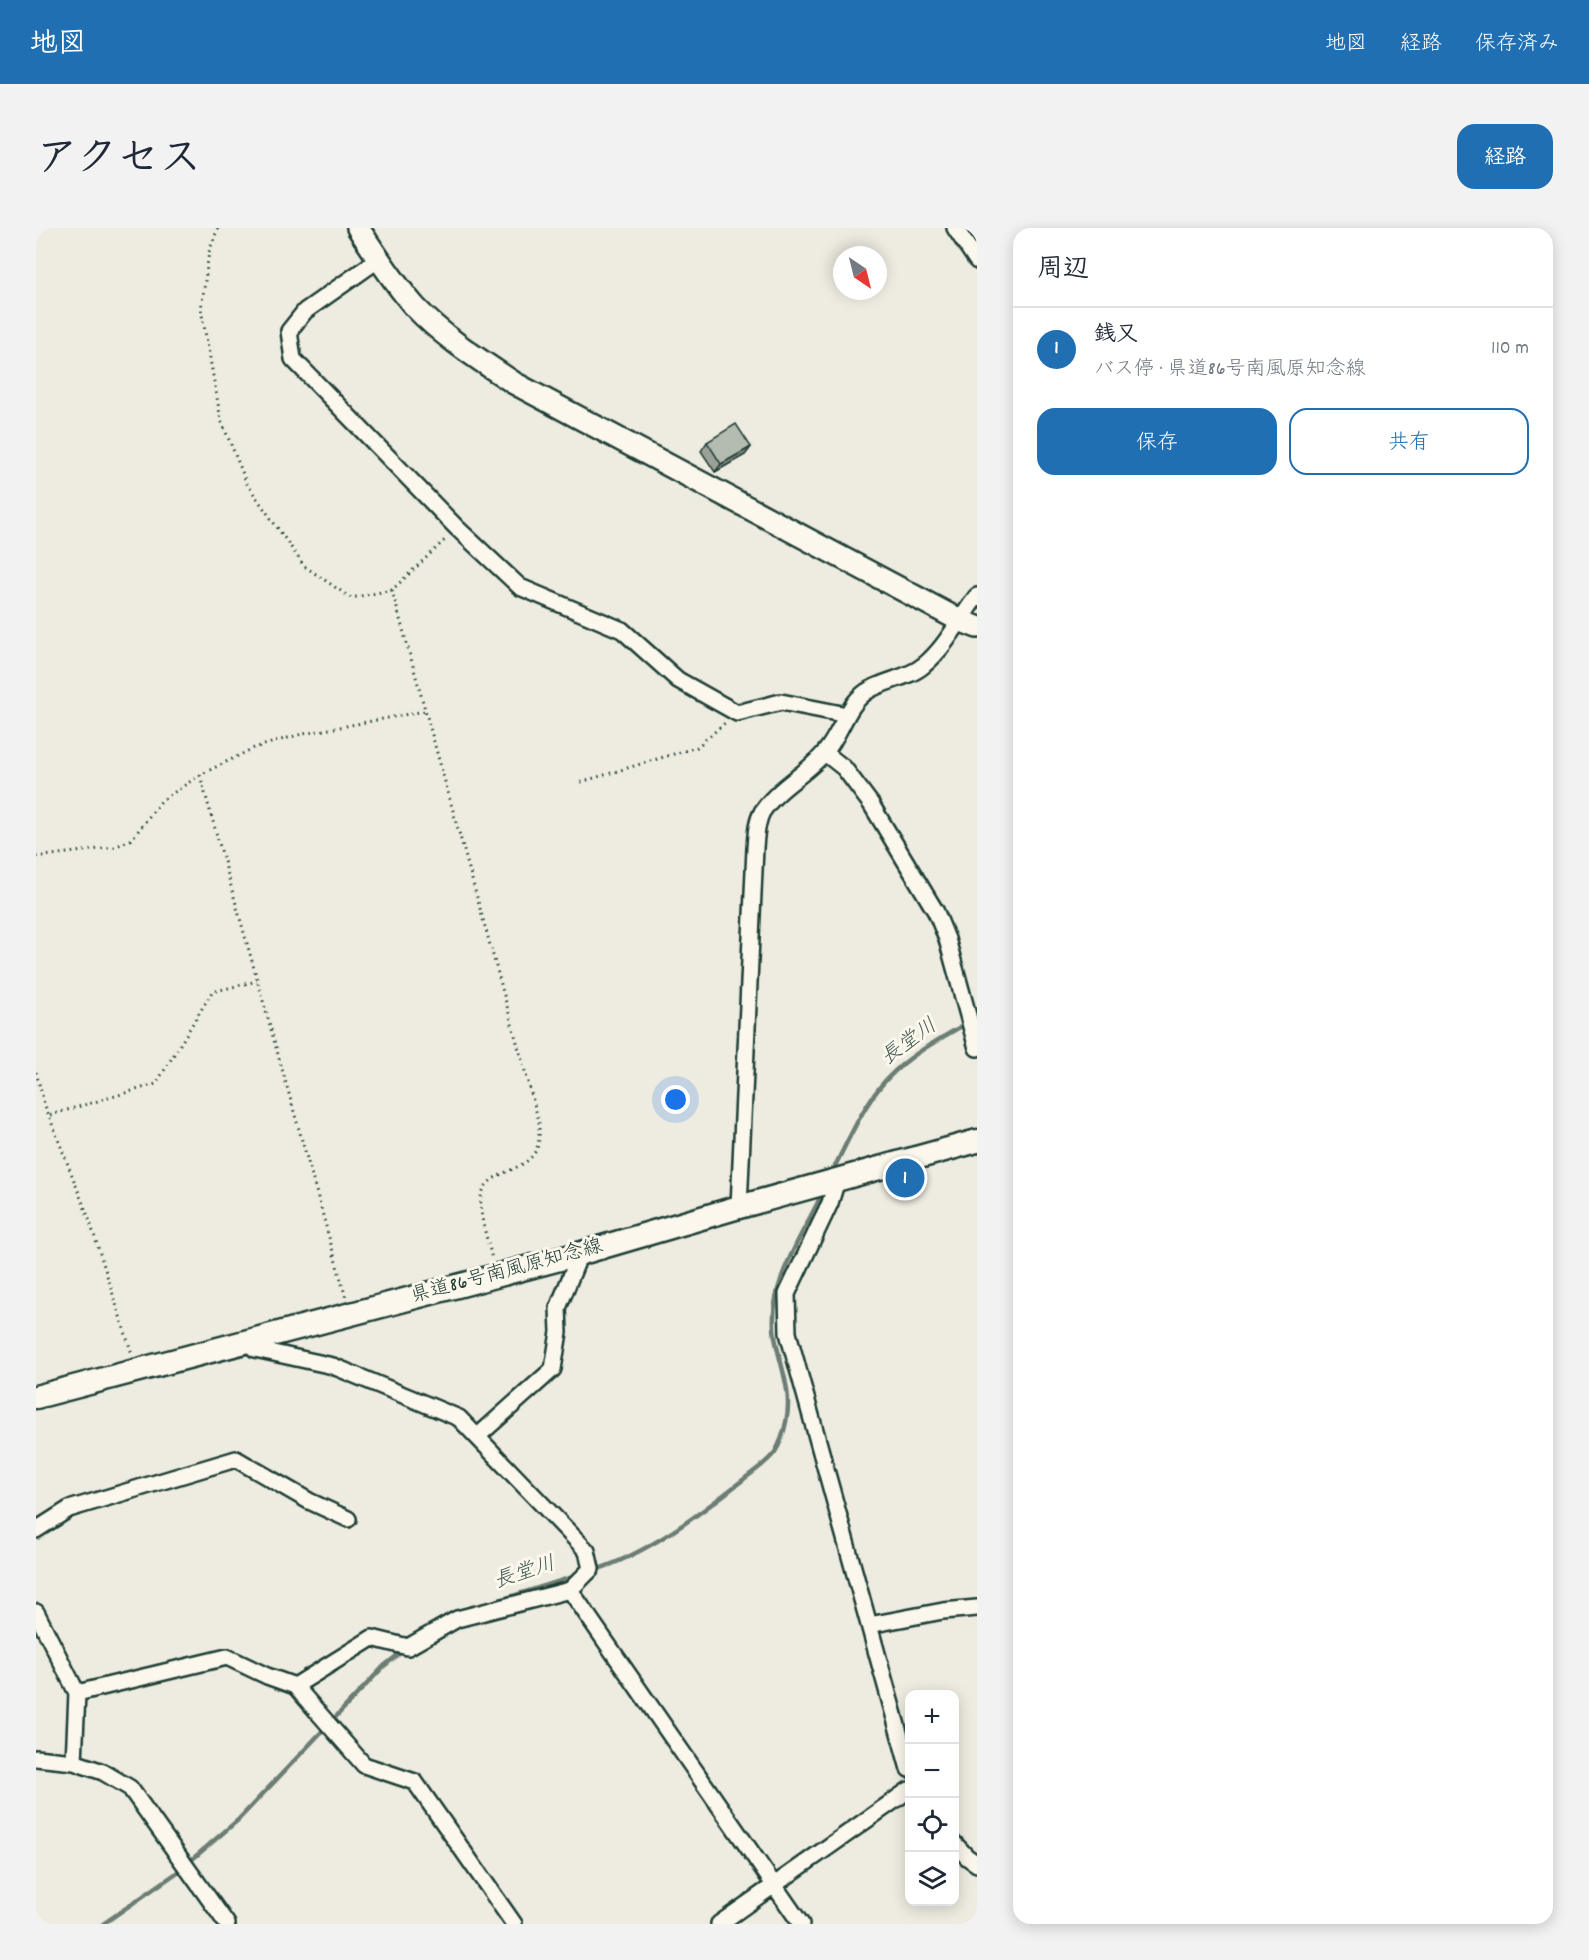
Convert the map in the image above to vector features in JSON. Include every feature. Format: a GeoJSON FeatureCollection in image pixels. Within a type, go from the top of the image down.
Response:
{"type":"FeatureCollection","features":[{"type":"Feature","properties":{"kind":"main road","name":"県道86号南風原知念線"},"geometry":{"type":"LineString","coordinates":[[36,1397],[575,1255],[977,1141]]}},
{"type":"Feature","properties":{"kind":"street"},"geometry":{"type":"LineString","coordinates":[[358,228],[416,307],[449,338],[514,383],[968,623]]}},
{"type":"Feature","properties":{"kind":"street"},"geometry":{"type":"LineString","coordinates":[[955,228],[977,261]]}},
{"type":"Feature","properties":{"kind":"street"},"geometry":{"type":"LineString","coordinates":[[379,259],[305,311],[289,331],[293,359],[457,528],[520,587],[622,630],[678,680],[737,713],[781,702],[847,715]]}},
{"type":"Feature","properties":{"kind":"street"},"geometry":{"type":"LineString","coordinates":[[739,1207],[757,826],[762,813],[771,800],[825,753],[847,715],[866,692],[922,667],[951,634],[968,623],[977,596]]}},
{"type":"Feature","properties":{"kind":"street"},"geometry":{"type":"LineString","coordinates":[[825,753],[844,768],[871,804],[936,912],[947,939],[977,1048]]}},
{"type":"Feature","properties":{"kind":"street"},"geometry":{"type":"LineString","coordinates":[[837,1180],[830,1203],[787,1294],[788,1333],[905,1755]]}},
{"type":"Feature","properties":{"kind":"street"},"geometry":{"type":"LineString","coordinates":[[478,1436],[553,1369],[559,1332],[558,1308],[576,1264],[575,1255]]}},
{"type":"Feature","properties":{"kind":"street"},"geometry":{"type":"LineString","coordinates":[[248,1340],[255,1349],[333,1365],[459,1418],[587,1551],[591,1569],[570,1590],[457,1619],[408,1647],[372,1638],[295,1686]]}},
{"type":"Feature","properties":{"kind":"street"},"geometry":{"type":"LineString","coordinates":[[36,1530],[69,1509],[236,1459],[309,1501],[348,1519]]}},
{"type":"Feature","properties":{"kind":"street"},"geometry":{"type":"LineString","coordinates":[[570,1590],[801,1924]]}},
{"type":"Feature","properties":{"kind":"street"},"geometry":{"type":"LineString","coordinates":[[869,1625],[943,1611],[977,1608]]}},
{"type":"Feature","properties":{"kind":"street"},"geometry":{"type":"LineString","coordinates":[[36,1612],[77,1693],[74,1762]]}},
{"type":"Feature","properties":{"kind":"street"},"geometry":{"type":"LineString","coordinates":[[77,1693],[227,1658],[295,1686],[364,1765],[415,1782],[514,1924]]}},
{"type":"Feature","properties":{"kind":"street"},"geometry":{"type":"LineString","coordinates":[[36,1758],[74,1762],[103,1772],[130,1788],[227,1924]]}},
{"type":"Feature","properties":{"kind":"street"},"geometry":{"type":"LineString","coordinates":[[718,1924],[905,1793]]}},
{"type":"Feature","properties":{"kind":"street"},"geometry":{"type":"LineString","coordinates":[[959,1848],[977,1864]]}},
{"type":"Feature","properties":{"kind":"path"},"geometry":{"type":"LineString","coordinates":[[218,228],[210,252],[201,309],[221,420],[247,484],[304,566],[351,598],[392,590],[457,528]]}},
{"type":"Feature","properties":{"kind":"path"},"geometry":{"type":"LineString","coordinates":[[392,590],[539,1122],[537,1149],[532,1157],[490,1182],[481,1199],[496,1275]]}},
{"type":"Feature","properties":{"kind":"path"},"geometry":{"type":"LineString","coordinates":[[36,857],[115,847],[132,839],[161,801],[200,775],[254,748],[298,735],[425,711]]}},
{"type":"Feature","properties":{"kind":"path"},"geometry":{"type":"LineString","coordinates":[[581,782],[698,747],[737,713]]}},
{"type":"Feature","properties":{"kind":"path"},"geometry":{"type":"LineString","coordinates":[[200,775],[350,1314]]}},
{"type":"Feature","properties":{"kind":"path"},"geometry":{"type":"LineString","coordinates":[[50,1115],[156,1084],[212,992],[257,981]]}},
{"type":"Feature","properties":{"kind":"path"},"geometry":{"type":"LineString","coordinates":[[36,1072],[44,1103],[88,1219],[137,1371]]}},
{"type":"Feature","properties":{"kind":"building"},"geometry":{"type":"Polygon","coordinates":[[[736,424],[751,447],[721,464],[707,442],[736,424]]]}},
{"type":"Feature","properties":{"kind":"waterway","name":"長堂川"},"geometry":{"type":"LineString","coordinates":[[835,1166],[861,1116],[885,1081],[934,1042],[977,1017]]}},
{"type":"Feature","properties":{"kind":"waterway","name":"長堂川"},"geometry":{"type":"LineString","coordinates":[[592,1571],[632,1555],[672,1532],[765,1463],[775,1452],[788,1411],[785,1379],[775,1337],[776,1301],[786,1266],[819,1200]]}},
{"type":"Feature","properties":{"kind":"waterway","name":"長堂川"},"geometry":{"type":"LineString","coordinates":[[487,1604],[576,1576]]}},
{"type":"Feature","properties":{"kind":"waterway","name":"長堂川"},"geometry":{"type":"LineString","coordinates":[[103,1924],[175,1874],[238,1820],[384,1666],[404,1650]]}},
{"type":"Feature","properties":{"kind":"place","name":"銭又"},"geometry":{"type":"Point","coordinates":[905,1178]}}]}
